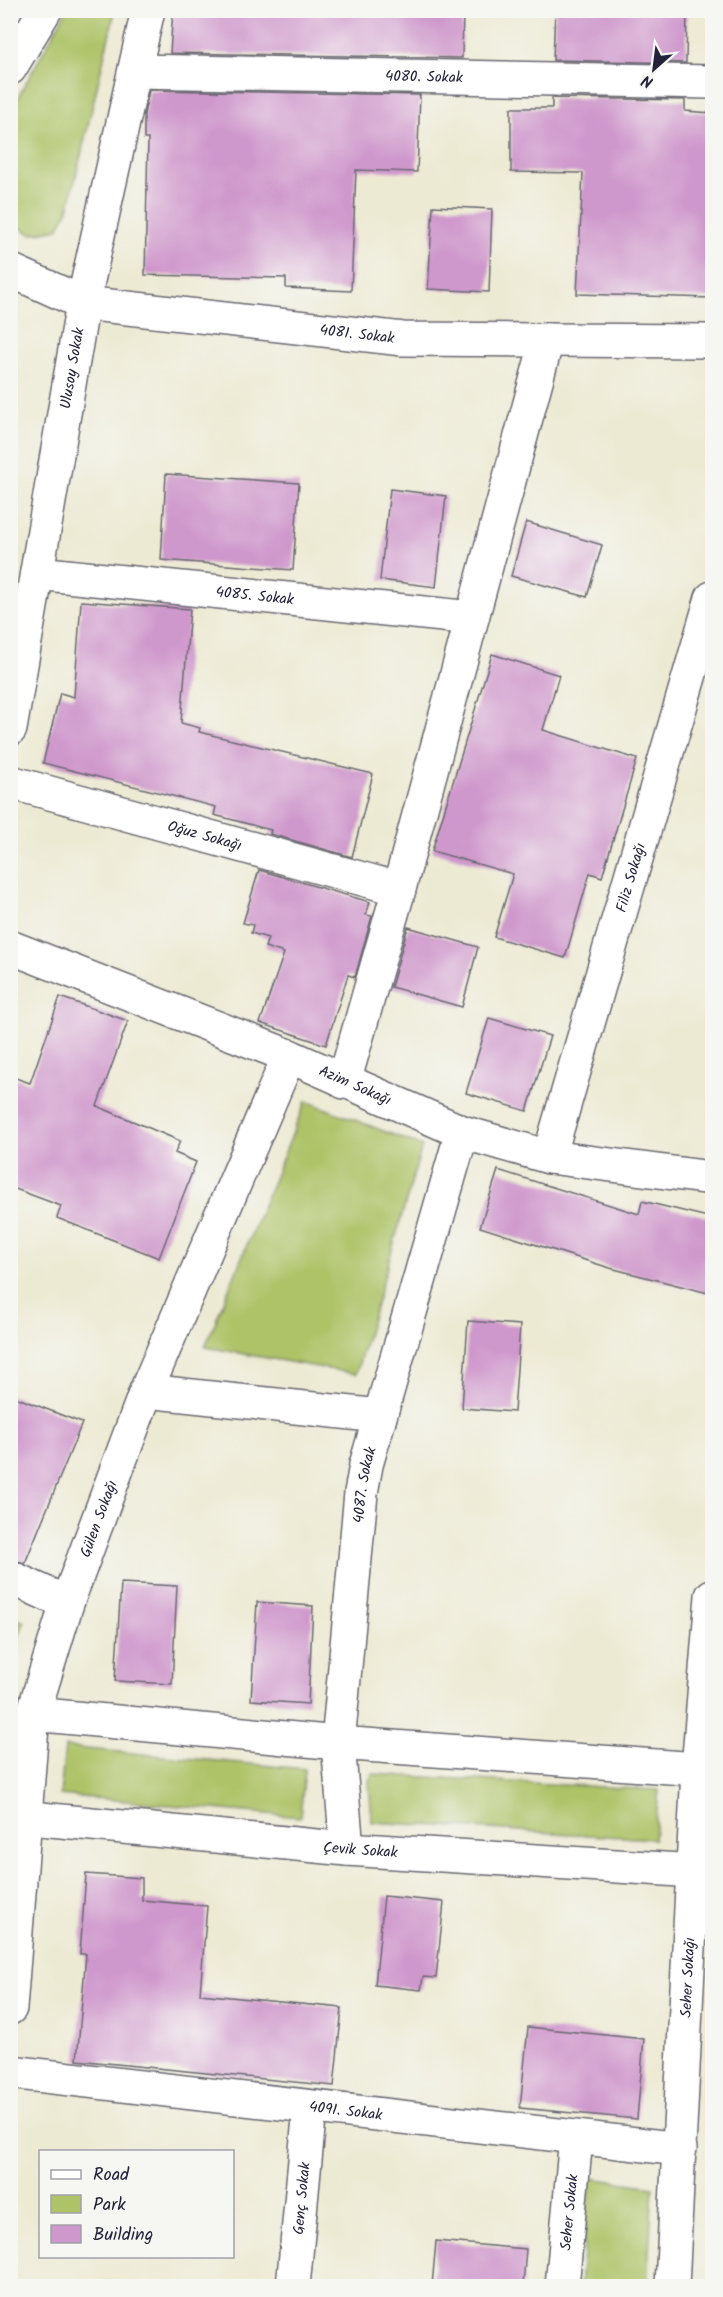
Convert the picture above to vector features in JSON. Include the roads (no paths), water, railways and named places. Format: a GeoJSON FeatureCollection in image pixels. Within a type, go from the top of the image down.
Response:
{"type":"FeatureCollection","features":[{"type":"Feature","properties":{"kind":"street"},"geometry":{"type":"LineString","coordinates":[[10,68],[45,10]]}},
{"type":"Feature","properties":{"kind":"street","name":"Ulusoy Sokak"},"geometry":{"type":"LineString","coordinates":[[10,729],[83,303],[148,10]]}},
{"type":"Feature","properties":{"kind":"street","name":"4080. Sokak"},"geometry":{"type":"LineString","coordinates":[[136,71],[712,82]]}},
{"type":"Feature","properties":{"kind":"street","name":"4081. Sokak"},"geometry":{"type":"LineString","coordinates":[[10,270],[83,303],[403,339],[712,341]]}},
{"type":"Feature","properties":{"kind":"street"},"geometry":{"type":"LineString","coordinates":[[344,1082],[399,889],[547,340]]}},
{"type":"Feature","properties":{"kind":"street","name":"4085. Sokak"},"geometry":{"type":"LineString","coordinates":[[37,573],[472,618]]}},
{"type":"Feature","properties":{"kind":"street","name":"Filiz Sokağı"},"geometry":{"type":"LineString","coordinates":[[549,1157],[712,598]]}},
{"type":"Feature","properties":{"kind":"street","name":"Oğuz Sokağı"},"geometry":{"type":"LineString","coordinates":[[10,782],[399,889]]}},
{"type":"Feature","properties":{"kind":"street","name":"Azim Sokağı"},"geometry":{"type":"LineString","coordinates":[[10,947],[289,1056],[462,1132],[549,1157],[712,1178]]}},
{"type":"Feature","properties":{"kind":"street","name":"Gülen Sokağı"},"geometry":{"type":"LineString","coordinates":[[10,2008],[17,1817],[33,1714],[68,1603],[146,1391],[289,1056]]}},
{"type":"Feature","properties":{"kind":"street","name":"4087. Sokak"},"geometry":{"type":"LineString","coordinates":[[347,1849],[338,1743],[361,1493],[380,1416],[462,1132]]}},
{"type":"Feature","properties":{"kind":"street"},"geometry":{"type":"LineString","coordinates":[[146,1391],[380,1416]]}},
{"type":"Feature","properties":{"kind":"street"},"geometry":{"type":"LineString","coordinates":[[10,1577],[68,1603]]}},
{"type":"Feature","properties":{"kind":"street","name":"Seher Sokağı"},"geometry":{"type":"LineString","coordinates":[[672,2286],[680,2149],[703,1871],[698,1769],[712,1596]]}},
{"type":"Feature","properties":{"kind":"street"},"geometry":{"type":"LineString","coordinates":[[33,1714],[338,1743],[698,1769]]}},
{"type":"Feature","properties":{"kind":"street","name":"Çevik Sokak"},"geometry":{"type":"LineString","coordinates":[[17,1817],[347,1849],[703,1871]]}},
{"type":"Feature","properties":{"kind":"street","name":"4091. Sokak"},"geometry":{"type":"LineString","coordinates":[[10,2072],[680,2149]]}},
{"type":"Feature","properties":{"kind":"street","name":"Genç Sokak"},"geometry":{"type":"LineString","coordinates":[[292,2286],[310,2108]]}},
{"type":"Feature","properties":{"kind":"street","name":"Seher Sokak"},"geometry":{"type":"LineString","coordinates":[[562,2286],[576,2138]]}}]}
